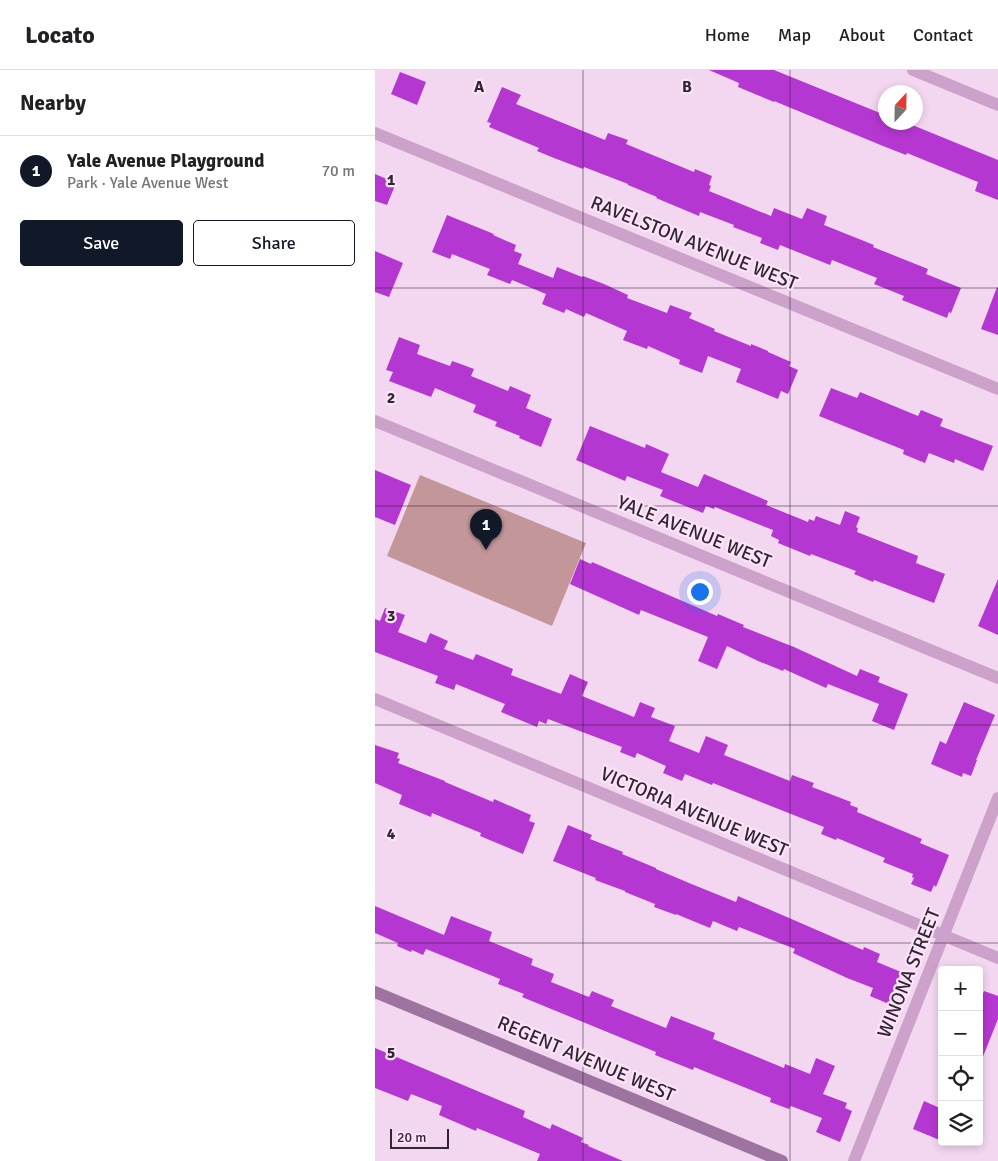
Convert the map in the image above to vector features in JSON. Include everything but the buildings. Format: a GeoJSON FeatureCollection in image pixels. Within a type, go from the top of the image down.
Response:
{"type":"FeatureCollection","features":[{"type":"Feature","properties":{"kind":"main road","name":"REGENT AVENUE WEST"},"geometry":{"type":"LineString","coordinates":[[375,992],[782,1161]]}},
{"type":"Feature","properties":{"kind":"street"},"geometry":{"type":"LineString","coordinates":[[913,70],[998,105]]}},
{"type":"Feature","properties":{"kind":"street","name":"RAVELSTON AVENUE WEST"},"geometry":{"type":"LineString","coordinates":[[375,133],[998,389]]}},
{"type":"Feature","properties":{"kind":"street","name":"YALE AVENUE WEST"},"geometry":{"type":"LineString","coordinates":[[375,421],[998,678]]}},
{"type":"Feature","properties":{"kind":"street","name":"VICTORIA AVENUE WEST"},"geometry":{"type":"LineString","coordinates":[[375,699],[998,958]]}},
{"type":"Feature","properties":{"kind":"street","name":"WINONA STREET"},"geometry":{"type":"LineString","coordinates":[[854,1161],[998,798]]}},
{"type":"Feature","properties":{"kind":"shaded area"},"geometry":{"type":"Polygon","coordinates":[[[420,475],[586,543],[552,626],[387,556],[420,475]]]}},
{"type":"Feature","properties":{"kind":"place","name":"Yale Avenue Playground"},"geometry":{"type":"Point","coordinates":[486,550]}}]}
